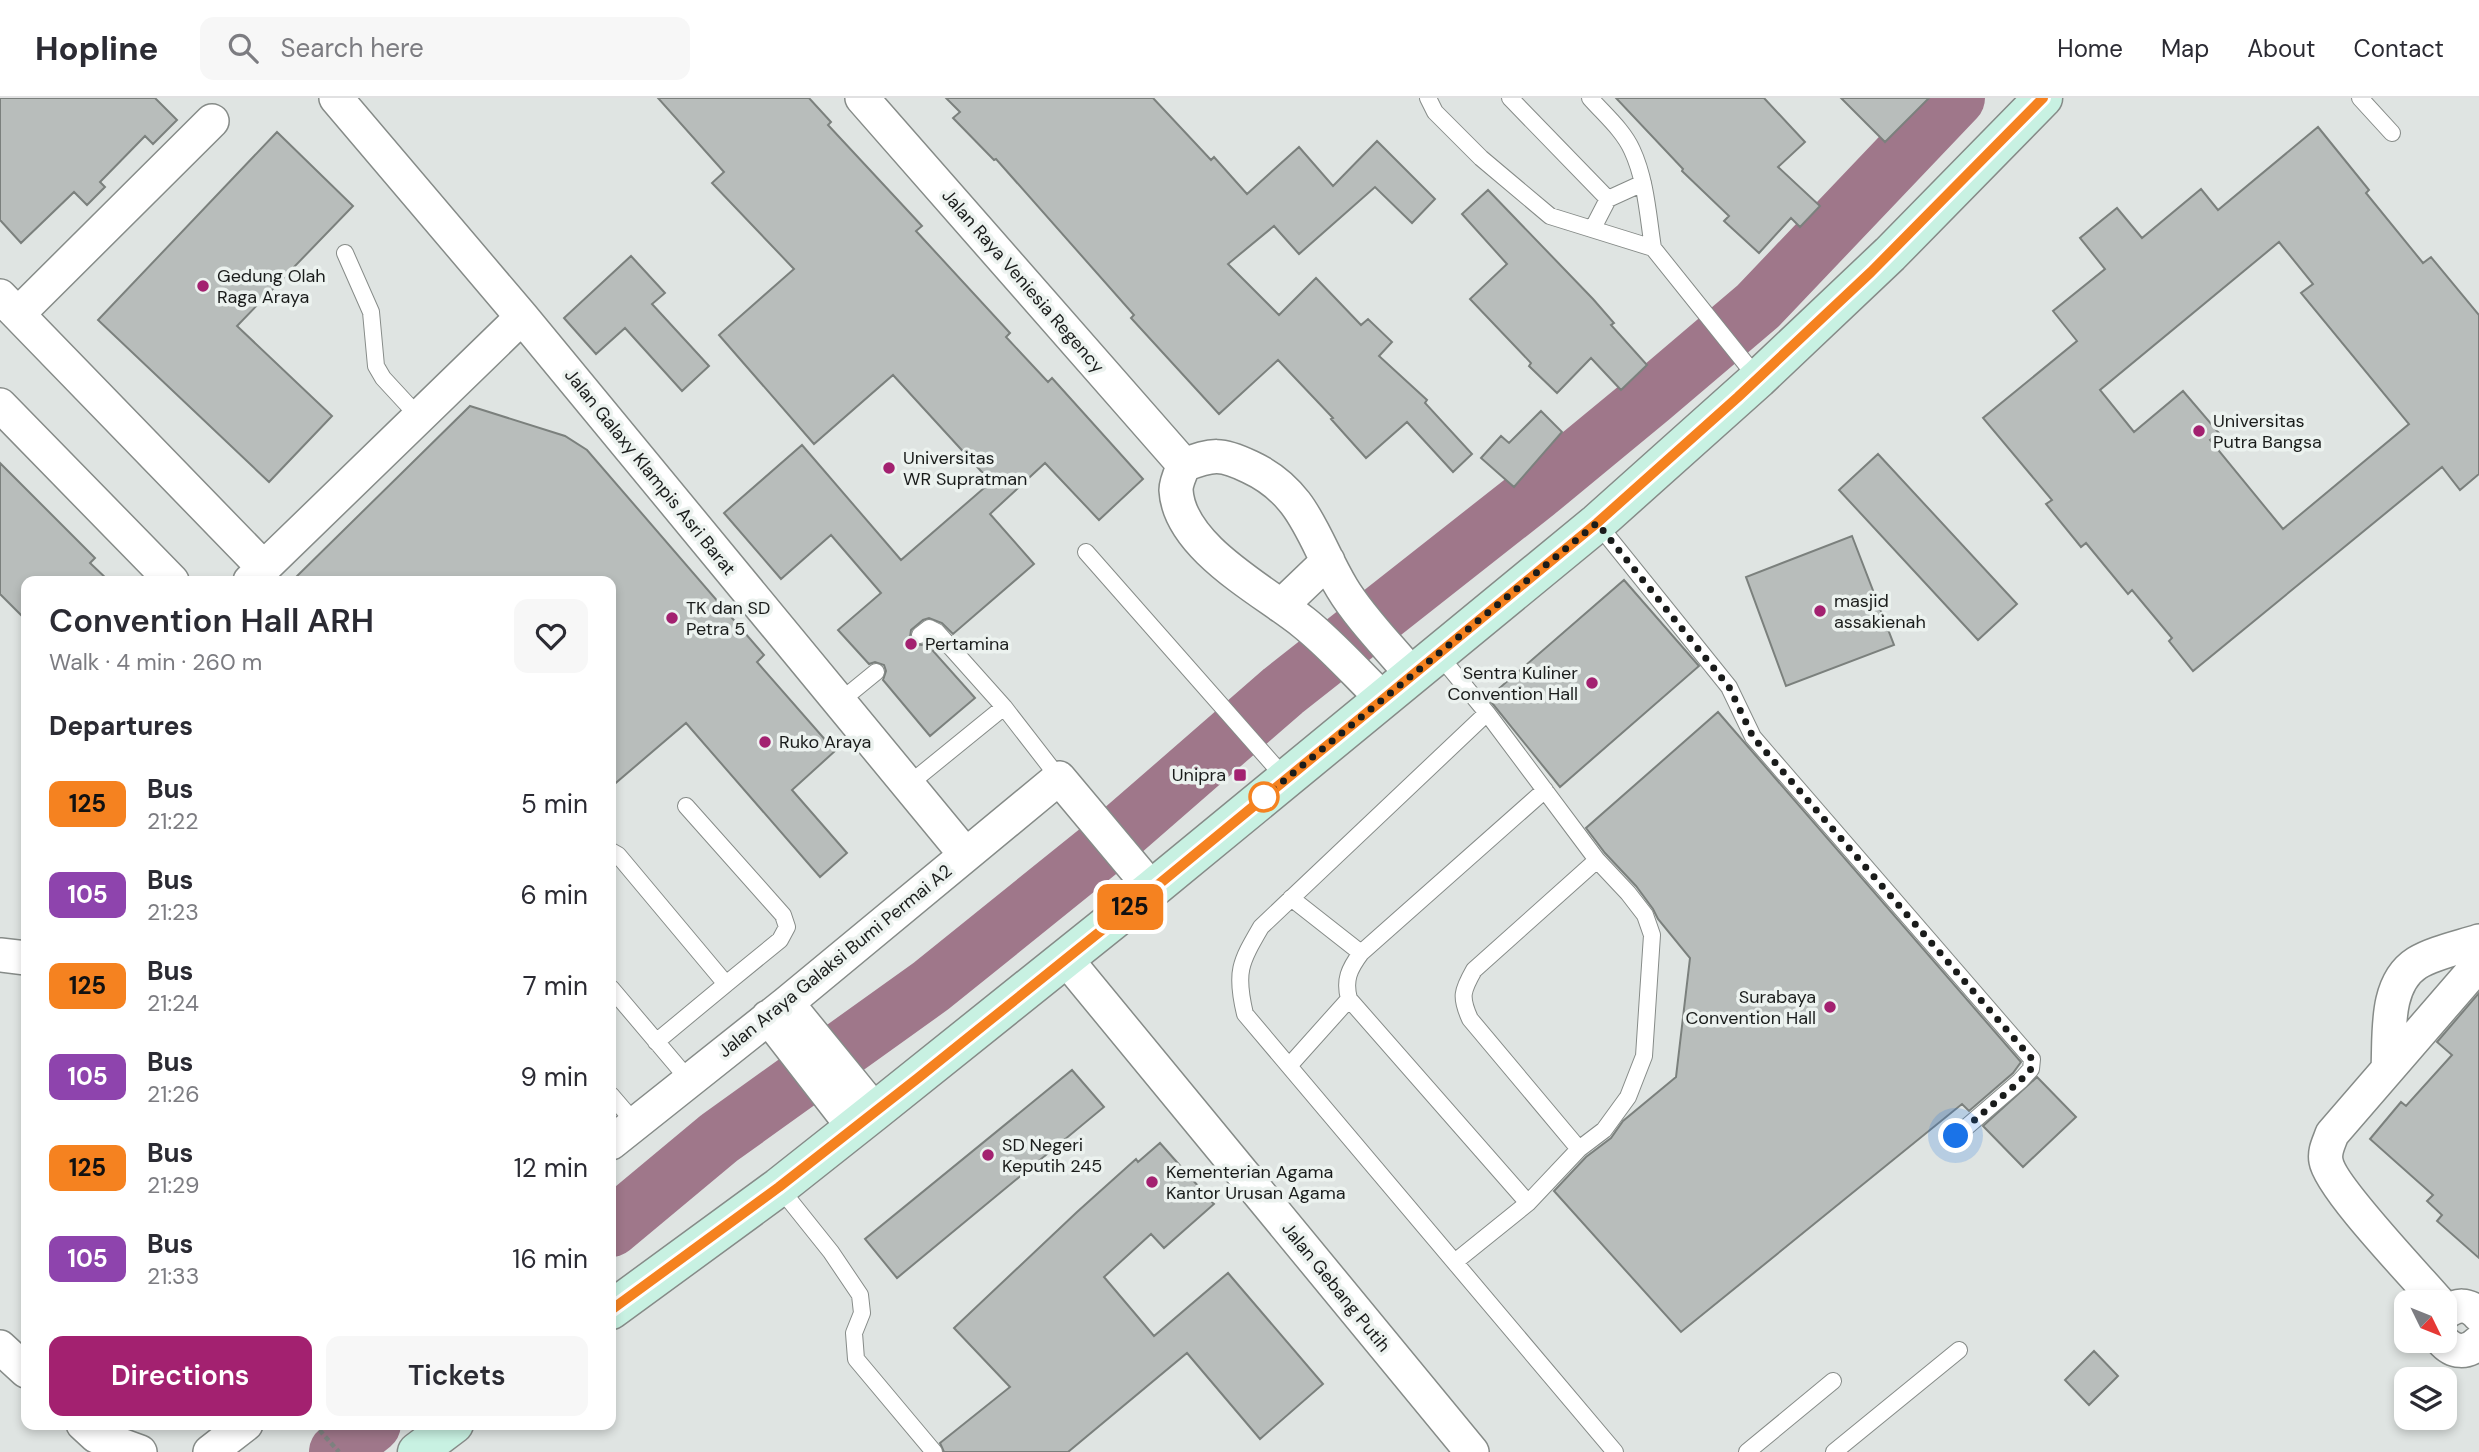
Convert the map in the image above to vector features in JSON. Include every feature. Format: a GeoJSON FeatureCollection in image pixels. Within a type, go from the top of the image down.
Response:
{"type":"FeatureCollection","features":[{"type":"Feature","properties":{"kind":"main road"},"geometry":{"type":"LineString","coordinates":[[616,1306],[779,1187],[865,1120],[1066,959],[1144,878],[1286,779],[1597,523],[1746,365],[1890,254],[2043,98]]}},
{"type":"Feature","properties":{"kind":"street","name":"Jalan Galaxy Klampis Asri Barat"},"geometry":{"type":"LineString","coordinates":[[336,98],[523,317],[965,855]]}},
{"type":"Feature","properties":{"kind":"street","name":"Jalan Raya Veniesia Regency"},"geometry":{"type":"LineString","coordinates":[[862,98],[1184,465]]}},
{"type":"Feature","properties":{"kind":"street"},"geometry":{"type":"LineString","coordinates":[[212,121],[9,305],[257,574],[523,317]]}},
{"type":"Feature","properties":{"kind":"street"},"geometry":{"type":"LineString","coordinates":[[0,404],[167,576]]}},
{"type":"Feature","properties":{"kind":"street"},"geometry":{"type":"LineString","coordinates":[[1384,700],[1292,614],[1240,577],[1200,541],[1182,514],[1176,489],[1184,465],[1211,455],[1229,457],[1265,474],[1290,494],[1335,576],[1380,636],[1426,665]]}},
{"type":"Feature","properties":{"kind":"street"},"geometry":{"type":"LineString","coordinates":[[1292,614],[1335,576]]}},
{"type":"Feature","properties":{"kind":"street"},"geometry":{"type":"LineString","coordinates":[[1059,778],[1144,878]]}},
{"type":"Feature","properties":{"kind":"street","name":"Jalan Araya Galaksi Bumi Permai A2"},"geometry":{"type":"LineString","coordinates":[[623,1133],[690,1080],[788,1022],[965,855],[1059,778]]}},
{"type":"Feature","properties":{"kind":"street"},"geometry":{"type":"LineString","coordinates":[[2388,1069],[2392,1002],[2403,975],[2418,962],[2479,941]]}},
{"type":"Feature","properties":{"kind":"street"},"geometry":{"type":"LineString","coordinates":[[0,955],[21,957]]}},
{"type":"Feature","properties":{"kind":"street","name":"Jalan Gebang Putih"},"geometry":{"type":"LineString","coordinates":[[1066,959],[1472,1452]]}},
{"type":"Feature","properties":{"kind":"street"},"geometry":{"type":"LineString","coordinates":[[2459,1317],[2343,1192],[2325,1160],[2332,1134],[2479,964]]}},
{"type":"Feature","properties":{"kind":"street"},"geometry":{"type":"LineString","coordinates":[[788,1022],[865,1120]]}},
{"type":"Feature","properties":{"kind":"street"},"geometry":{"type":"LineString","coordinates":[[0,1347],[21,1366]]}},
{"type":"Feature","properties":{"kind":"street"},"geometry":{"type":"LineString","coordinates":[[210,1452],[238,1430]]}},
{"type":"Feature","properties":{"kind":"street"},"geometry":{"type":"LineString","coordinates":[[97,1434],[140,1452]]}},
{"type":"Feature","properties":{"kind":"lane"},"geometry":{"type":"LineString","coordinates":[[1428,98],[1435,112],[1481,159],[1550,216],[1653,248]]}},
{"type":"Feature","properties":{"kind":"lane"},"geometry":{"type":"LineString","coordinates":[[1510,98],[1608,199]]}},
{"type":"Feature","properties":{"kind":"lane"},"geometry":{"type":"LineString","coordinates":[[1590,98],[1621,132],[1632,150],[1643,183],[1653,248],[1746,365]]}},
{"type":"Feature","properties":{"kind":"lane"},"geometry":{"type":"LineString","coordinates":[[2360,98],[2392,133]]}},
{"type":"Feature","properties":{"kind":"lane"},"geometry":{"type":"LineString","coordinates":[[1593,228],[1608,199],[1643,183]]}},
{"type":"Feature","properties":{"kind":"lane"},"geometry":{"type":"LineString","coordinates":[[345,253],[371,312],[376,366],[383,378],[419,417]]}},
{"type":"Feature","properties":{"kind":"lane"},"geometry":{"type":"LineString","coordinates":[[1597,523],[1729,687],[1753,737],[2032,1059],[2031,1069],[2020,1081],[1956,1136]]}},
{"type":"Feature","properties":{"kind":"lane"},"geometry":{"type":"LineString","coordinates":[[1086,552],[1286,779]]}},
{"type":"Feature","properties":{"kind":"lane"},"geometry":{"type":"LineString","coordinates":[[920,635],[929,628],[937,632],[1004,707],[1059,778]]}},
{"type":"Feature","properties":{"kind":"lane"},"geometry":{"type":"LineString","coordinates":[[1426,665],[1487,713],[1597,860],[1645,915],[1652,935],[1644,1056],[1628,1097],[1604,1130],[1580,1149],[1528,1203],[1456,1261]]}},
{"type":"Feature","properties":{"kind":"lane"},"geometry":{"type":"LineString","coordinates":[[838,702],[876,672]]}},
{"type":"Feature","properties":{"kind":"lane"},"geometry":{"type":"LineString","coordinates":[[908,785],[1004,707]]}},
{"type":"Feature","properties":{"kind":"lane"},"geometry":{"type":"LineString","coordinates":[[1487,713],[1261,927],[1242,961],[1239,988],[1245,1014],[1616,1452]]}},
{"type":"Feature","properties":{"kind":"lane"},"geometry":{"type":"LineString","coordinates":[[1528,1203],[1349,999],[1346,986],[1349,969],[1361,953],[1545,790]]}},
{"type":"Feature","properties":{"kind":"lane"},"geometry":{"type":"LineString","coordinates":[[656,1041],[780,940],[787,927],[783,915],[686,806]]}},
{"type":"Feature","properties":{"kind":"lane"},"geometry":{"type":"LineString","coordinates":[[616,854],[726,984]]}},
{"type":"Feature","properties":{"kind":"lane"},"geometry":{"type":"LineString","coordinates":[[1580,1149],[1470,1019],[1462,1000],[1465,986],[1474,970],[1597,860]]}},
{"type":"Feature","properties":{"kind":"lane"},"geometry":{"type":"LineString","coordinates":[[1292,898],[1361,953]]}},
{"type":"Feature","properties":{"kind":"lane"},"geometry":{"type":"LineString","coordinates":[[616,994],[690,1080]]}},
{"type":"Feature","properties":{"kind":"lane"},"geometry":{"type":"LineString","coordinates":[[1289,1066],[1349,999]]}},
{"type":"Feature","properties":{"kind":"lane"},"geometry":{"type":"LineString","coordinates":[[616,1111],[623,1133]]}},
{"type":"Feature","properties":{"kind":"lane"},"geometry":{"type":"LineString","coordinates":[[779,1187],[831,1252],[860,1295],[862,1313],[854,1333],[856,1359],[934,1452]]}},
{"type":"Feature","properties":{"kind":"lane"},"geometry":{"type":"LineString","coordinates":[[1834,1452],[1958,1350]]}},
{"type":"Feature","properties":{"kind":"lane"},"geometry":{"type":"LineString","coordinates":[[1747,1452],[1833,1381]]}},
{"type":"Feature","properties":{"kind":"path"},"geometry":{"type":"LineString","coordinates":[[319,1430],[339,1452]]}},
{"type":"Feature","properties":{"kind":"building"},"geometry":{"type":"Polygon","coordinates":[[[0,98],[155,98],[177,120],[153,144],[145,136],[100,182],[105,187],[87,205],[74,192],[21,243],[0,220],[0,98]]]}},
{"type":"Feature","properties":{"kind":"building"},"geometry":{"type":"Polygon","coordinates":[[[658,98],[809,98],[831,122],[828,125],[922,226],[916,231],[1010,333],[1006,337],[1048,382],[1052,378],[1143,479],[1099,520],[1045,463],[990,514],[1034,564],[953,634],[942,623],[929,618],[911,630],[910,637],[915,644],[922,645],[931,640],[937,648],[933,651],[975,698],[930,736],[883,680],[886,671],[884,665],[875,662],[869,664],[838,630],[881,593],[831,535],[781,579],[724,513],[802,445],[901,560],[991,482],[893,375],[814,444],[719,335],[794,269],[712,183],[724,172],[658,98]]]}},
{"type":"Feature","properties":{"kind":"building"},"geometry":{"type":"Polygon","coordinates":[[[946,98],[1153,98],[1211,160],[1214,157],[1247,194],[1299,147],[1333,186],[1377,141],[1435,199],[1412,223],[1375,187],[1299,254],[1274,226],[1228,264],[1279,315],[1316,278],[1361,325],[1368,319],[1392,342],[1379,356],[1427,400],[1425,403],[1472,454],[1453,472],[1407,422],[1366,458],[1331,419],[1333,418],[1278,360],[1219,414],[1131,318],[1134,315],[996,159],[994,160],[953,118],[960,112],[946,98]]]}},
{"type":"Feature","properties":{"kind":"building"},"geometry":{"type":"Polygon","coordinates":[[[1616,98],[1764,98],[1805,142],[1778,167],[1820,206],[1800,227],[1791,218],[1759,253],[1724,221],[1729,216],[1682,171],[1616,98]]]}},
{"type":"Feature","properties":{"kind":"building"},"geometry":{"type":"Polygon","coordinates":[[[1841,98],[1929,98],[1885,142],[1841,98]]]}},
{"type":"Feature","properties":{"kind":"building"},"geometry":{"type":"Polygon","coordinates":[[[2318,127],[2369,190],[2366,193],[2423,263],[2431,257],[2479,315],[2479,474],[2460,490],[2442,467],[2193,671],[2169,641],[2172,638],[2132,590],[2128,594],[2086,543],[2081,547],[2046,504],[2052,500],[1983,418],[2077,341],[2053,311],[2105,269],[2080,238],[2117,208],[2142,238],[2201,189],[2218,210],[2318,127]],[[2279,242],[2100,390],[2134,432],[2183,391],[2219,433],[2210,440],[2283,529],[2409,424],[2301,293],[2313,284],[2279,242]]]}},
{"type":"Feature","properties":{"kind":"building","name":"Gedung Olah Raga Araya"},"geometry":{"type":"Polygon","coordinates":[[[277,132],[353,206],[237,326],[332,416],[269,482],[98,320],[277,132]]]}},
{"type":"Feature","properties":{"kind":"building"},"geometry":{"type":"Polygon","coordinates":[[[1488,190],[1593,299],[1614,323],[1611,325],[1647,365],[1621,390],[1591,358],[1557,393],[1529,366],[1531,363],[1470,299],[1507,264],[1462,214],[1488,190]]]}},
{"type":"Feature","properties":{"kind":"building"},"geometry":{"type":"Polygon","coordinates":[[[631,256],[665,293],[652,304],[709,366],[682,391],[625,328],[596,354],[564,318],[631,256]]]}},
{"type":"Feature","properties":{"kind":"building","name":"TK dan SD Petra 5"},"geometry":{"type":"Polygon","coordinates":[[[470,406],[565,436],[587,450],[764,655],[757,662],[835,751],[792,790],[847,853],[820,877],[686,723],[616,783],[616,576],[297,576],[470,406]]]}},
{"type":"Feature","properties":{"kind":"building"},"geometry":{"type":"Polygon","coordinates":[[[1541,411],[1562,432],[1514,487],[1481,458],[1501,436],[1509,443],[1541,411]]]}},
{"type":"Feature","properties":{"kind":"building"},"geometry":{"type":"Polygon","coordinates":[[[1878,454],[2017,604],[1978,640],[1839,490],[1878,454]]]}},
{"type":"Feature","properties":{"kind":"building"},"geometry":{"type":"Polygon","coordinates":[[[0,463],[95,558],[90,563],[104,576],[21,576],[21,615],[0,594],[0,463]]]}},
{"type":"Feature","properties":{"kind":"building","name":"masjid assakienah"},"geometry":{"type":"Polygon","coordinates":[[[1852,536],[1894,645],[1786,686],[1746,577],[1852,536]]]}},
{"type":"Feature","properties":{"kind":"building","name":"Sentra Kuliner Convention Hall"},"geometry":{"type":"Polygon","coordinates":[[[1624,580],[1699,666],[1560,787],[1488,698],[1624,580]]]}},
{"type":"Feature","properties":{"kind":"building","name":"Surabaya Convention Hall"},"geometry":{"type":"Polygon","coordinates":[[[1718,712],[2021,1062],[2013,1073],[1969,1111],[1962,1104],[1681,1332],[1554,1191],[1586,1157],[1611,1138],[1623,1121],[1676,1077],[1690,958],[1658,919],[1636,886],[1586,828],[1718,712]]]}},
{"type":"Feature","properties":{"kind":"building"},"geometry":{"type":"Polygon","coordinates":[[[2479,993],[2479,1258],[2437,1221],[2442,1215],[2427,1201],[2433,1195],[2370,1139],[2401,1102],[2406,1106],[2452,1055],[2437,1042],[2479,993]]]}},
{"type":"Feature","properties":{"kind":"building"},"geometry":{"type":"Polygon","coordinates":[[[1072,1070],[1104,1107],[897,1278],[865,1239],[1072,1070]]]}},
{"type":"Feature","properties":{"kind":"building"},"geometry":{"type":"Polygon","coordinates":[[[2037,1077],[2076,1117],[2023,1167],[1983,1126],[2037,1077]]]}},
{"type":"Feature","properties":{"kind":"building"},"geometry":{"type":"Polygon","coordinates":[[[1160,1143],[1214,1204],[1164,1248],[1151,1234],[1104,1277],[1154,1336],[1228,1273],[1323,1384],[1260,1439],[1187,1353],[1068,1452],[944,1452],[940,1443],[1010,1387],[954,1328],[1136,1159],[1138,1162],[1160,1143]]]}},
{"type":"Feature","properties":{"kind":"building"},"geometry":{"type":"Polygon","coordinates":[[[2094,1351],[2118,1376],[2089,1405],[2065,1380],[2094,1351]]]}},
{"type":"Feature","properties":{"kind":"waterway"},"geometry":{"type":"LineString","coordinates":[[616,1224],[719,1138],[931,986],[1106,845],[1283,691],[1537,491],[1651,397],[1758,306],[1956,98]]}},
{"type":"Feature","properties":{"kind":"waterway"},"geometry":{"type":"LineString","coordinates":[[338,1452],[365,1430]]}},
{"type":"Feature","properties":{"kind":"bus line","name":"125"},"geometry":{"type":"LineString","coordinates":[[616,1306],[779,1187],[918,1078],[1153,889],[1597,523],[1699,433],[1871,272],[2043,98]]}},
{"type":"Feature","properties":{"kind":"place","name":"Gedung Olah Raga Araya"},"geometry":{"type":"Point","coordinates":[203,286]}},
{"type":"Feature","properties":{"kind":"place","name":"Universitas Putra Bangsa"},"geometry":{"type":"Point","coordinates":[2199,431]}},
{"type":"Feature","properties":{"kind":"place","name":"Universitas WR Supratman"},"geometry":{"type":"Point","coordinates":[889,468]}},
{"type":"Feature","properties":{"kind":"place","name":"masjid assakienah"},"geometry":{"type":"Point","coordinates":[1820,611]}},
{"type":"Feature","properties":{"kind":"place","name":"TK dan SD Petra 5"},"geometry":{"type":"Point","coordinates":[672,618]}},
{"type":"Feature","properties":{"kind":"place","name":"Pertamina"},"geometry":{"type":"Point","coordinates":[911,644]}},
{"type":"Feature","properties":{"kind":"place","name":"Sentra Kuliner Convention Hall"},"geometry":{"type":"Point","coordinates":[1592,683]}},
{"type":"Feature","properties":{"kind":"place","name":"Ruko Araya"},"geometry":{"type":"Point","coordinates":[765,742]}},
{"type":"Feature","properties":{"kind":"place","name":"Unipra"},"geometry":{"type":"Point","coordinates":[1240,775]}},
{"type":"Feature","properties":{"kind":"place","name":"Surabaya Convention Hall"},"geometry":{"type":"Point","coordinates":[1830,1007]}},
{"type":"Feature","properties":{"kind":"place","name":"SD Negeri Keputih 245"},"geometry":{"type":"Point","coordinates":[988,1155]}},
{"type":"Feature","properties":{"kind":"place","name":"Kementerian Agama Kantor Urusan Agama"},"geometry":{"type":"Point","coordinates":[1152,1182]}},
{"type":"Feature","properties":{"kind":"route"},"geometry":{"type":"LineString","coordinates":[[1264,797],[1597,523],[1729,687],[1753,737],[2032,1059],[2031,1069],[2020,1081],[1956,1136]]}}]}
